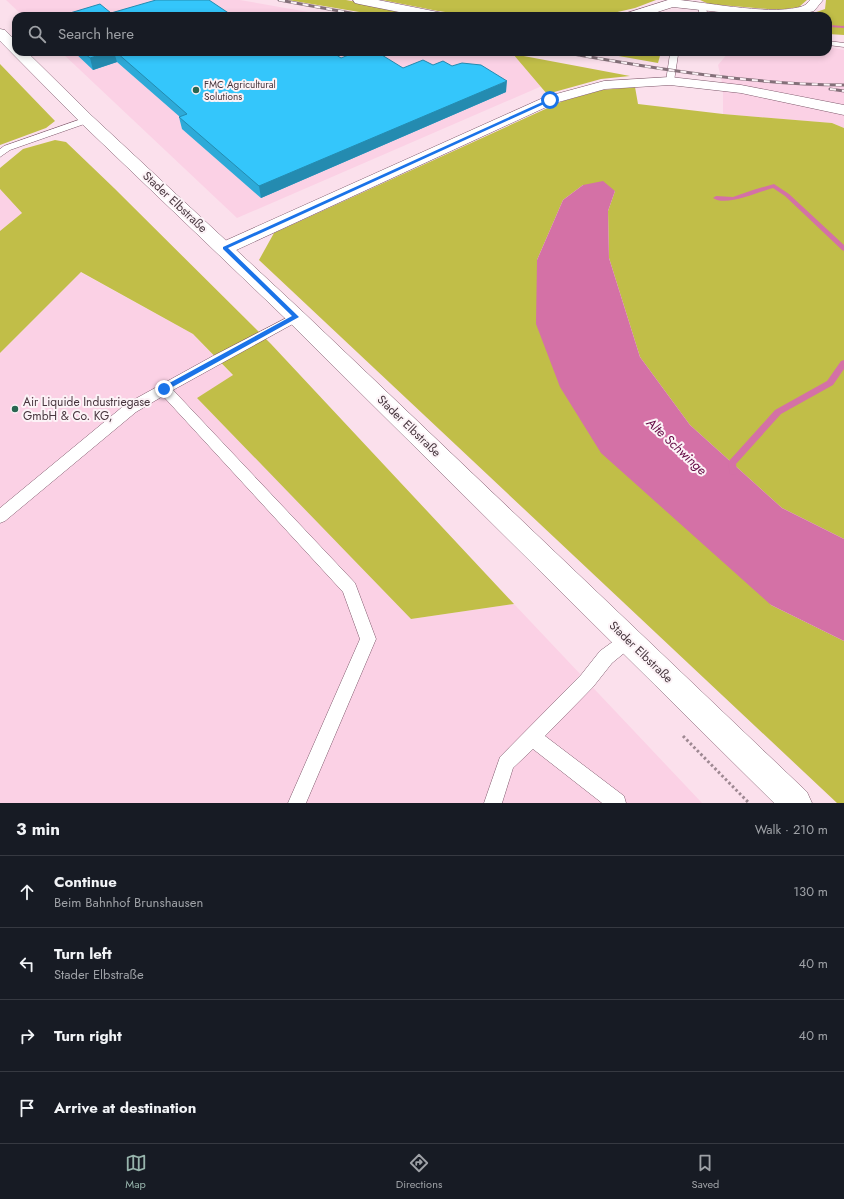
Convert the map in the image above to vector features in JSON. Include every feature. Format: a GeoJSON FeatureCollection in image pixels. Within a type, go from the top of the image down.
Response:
{"type":"FeatureCollection","features":[{"type":"Feature","properties":{"kind":"street"},"geometry":{"type":"LineString","coordinates":[[359,0],[418,12]]}},
{"type":"Feature","properties":{"kind":"street"},"geometry":{"type":"LineString","coordinates":[[793,12],[809,8],[817,0]]}},
{"type":"Feature","properties":{"kind":"street"},"geometry":{"type":"LineString","coordinates":[[644,12],[674,2],[703,11],[724,12]]}},
{"type":"Feature","properties":{"kind":"street"},"geometry":{"type":"LineString","coordinates":[[0,33],[12,45]]}},
{"type":"Feature","properties":{"kind":"street","name":"Stader Elbstraße"},"geometry":{"type":"LineString","coordinates":[[23,56],[87,120],[225,248],[796,803]]}},
{"type":"Feature","properties":{"kind":"street"},"geometry":{"type":"LineString","coordinates":[[225,248],[550,100],[604,85],[670,81],[741,89],[844,110]]}},
{"type":"Feature","properties":{"kind":"lane"},"geometry":{"type":"LineString","coordinates":[[832,44],[844,45]]}},
{"type":"Feature","properties":{"kind":"lane"},"geometry":{"type":"LineString","coordinates":[[670,81],[674,56]]}},
{"type":"Feature","properties":{"kind":"lane"},"geometry":{"type":"LineString","coordinates":[[0,154],[7,148],[87,120]]}},
{"type":"Feature","properties":{"kind":"lane"},"geometry":{"type":"LineString","coordinates":[[0,518],[131,408],[296,317]]}},
{"type":"Feature","properties":{"kind":"lane"},"geometry":{"type":"LineString","coordinates":[[164,389],[349,588],[368,639],[297,803]]}},
{"type":"Feature","properties":{"kind":"lane"},"geometry":{"type":"LineString","coordinates":[[493,803],[506,764],[587,681],[606,657],[628,640]]}},
{"type":"Feature","properties":{"kind":"lane"},"geometry":{"type":"LineString","coordinates":[[532,737],[617,803]]}},
{"type":"Feature","properties":{"kind":"shaded area"},"geometry":{"type":"Polygon","coordinates":[[[6,0],[240,0],[308,12],[19,12],[6,0]]]}},
{"type":"Feature","properties":{"kind":"shaded area"},"geometry":{"type":"Polygon","coordinates":[[[288,0],[346,0],[409,12],[359,12],[288,0]]]}},
{"type":"Feature","properties":{"kind":"shaded area"},"geometry":{"type":"Polygon","coordinates":[[[382,0],[656,0],[635,8],[618,12],[438,11],[382,0]]]}},
{"type":"Feature","properties":{"kind":"shaded area"},"geometry":{"type":"Polygon","coordinates":[[[700,0],[807,0],[799,7],[779,10],[709,4],[700,0]]]}},
{"type":"Feature","properties":{"kind":"shaded area"},"geometry":{"type":"Polygon","coordinates":[[[826,0],[844,0],[844,35],[832,34],[832,12],[816,12],[825,9],[826,0]]]}},
{"type":"Feature","properties":{"kind":"shaded area"},"geometry":{"type":"Polygon","coordinates":[[[832,48],[844,50],[844,128],[832,123],[723,114],[723,87],[718,65],[726,56],[832,56],[832,48]]]}},
{"type":"Feature","properties":{"kind":"shaded area"},"geometry":{"type":"Polygon","coordinates":[[[65,56],[515,56],[542,86],[237,218],[65,56]]]}},
{"type":"Feature","properties":{"kind":"shaded area"},"geometry":{"type":"Polygon","coordinates":[[[515,56],[524,56],[630,76],[601,79],[547,94],[515,56]]]}},
{"type":"Feature","properties":{"kind":"shaded area"},"geometry":{"type":"Polygon","coordinates":[[[619,56],[660,56],[658,63],[619,56]]]}},
{"type":"Feature","properties":{"kind":"shaded area"},"geometry":{"type":"Polygon","coordinates":[[[0,64],[55,121],[46,128],[0,145],[0,64]]]}},
{"type":"Feature","properties":{"kind":"shaded area"},"geometry":{"type":"Polygon","coordinates":[[[635,87],[638,104],[723,114],[832,123],[844,128],[844,539],[782,508],[690,425],[640,357],[609,258],[608,211],[615,191],[583,185],[563,200],[537,260],[771,605],[844,641],[844,803],[837,803],[259,260],[274,233],[563,101],[602,90],[635,87]]]}},
{"type":"Feature","properties":{"kind":"shaded area"},"geometry":{"type":"Polygon","coordinates":[[[55,140],[66,142],[271,344],[514,604],[411,619],[197,398],[233,375],[193,334],[81,272],[0,353],[0,231],[22,213],[0,189],[0,168],[23,149],[55,140]]]}},
{"type":"Feature","properties":{"kind":"shaded area"},"geometry":{"type":"Polygon","coordinates":[[[0,189],[22,213],[0,231],[0,189]]]}},
{"type":"Feature","properties":{"kind":"shaded area"},"geometry":{"type":"Polygon","coordinates":[[[80,272],[193,334],[233,376],[197,398],[411,619],[514,604],[702,803],[0,803],[0,353],[80,272]]]}},
{"type":"Feature","properties":{"kind":"water","name":"Alte Schwinge"},"geometry":{"type":"Polygon","coordinates":[[[603,181],[615,191],[608,211],[609,258],[640,357],[690,425],[782,508],[844,539],[844,641],[771,605],[601,453],[560,387],[536,324],[537,260],[563,200],[583,185],[603,181]]]}},
{"type":"Feature","properties":{"kind":"building"},"geometry":{"type":"Polygon","coordinates":[[[156,0],[209,0],[227,12],[114,12],[156,0]]]}},
{"type":"Feature","properties":{"kind":"building"},"geometry":{"type":"Polygon","coordinates":[[[100,4],[110,12],[73,12],[100,4]]]}},
{"type":"Feature","properties":{"kind":"building"},"geometry":{"type":"Polygon","coordinates":[[[121,56],[338,56],[341,58],[346,56],[384,56],[403,68],[423,60],[433,65],[443,61],[452,66],[462,63],[481,65],[507,81],[259,186],[179,117],[187,114],[121,56]]]}},
{"type":"Feature","properties":{"kind":"waterway"},"geometry":{"type":"LineString","coordinates":[[832,26],[844,27]]}},
{"type":"Feature","properties":{"kind":"waterway"},"geometry":{"type":"LineString","coordinates":[[716,198],[734,199],[774,186],[787,195],[844,249]]}},
{"type":"Feature","properties":{"kind":"waterway"},"geometry":{"type":"LineString","coordinates":[[733,472],[732,463],[778,412],[830,383],[844,363]]}},
{"type":"Feature","properties":{"kind":"railway"},"geometry":{"type":"LineString","coordinates":[[279,0],[345,12]]}},
{"type":"Feature","properties":{"kind":"railway"},"geometry":{"type":"LineString","coordinates":[[585,56],[667,70],[738,79],[844,85]]}},
{"type":"Feature","properties":{"kind":"railway"},"geometry":{"type":"LineString","coordinates":[[830,89],[844,91]]}},
{"type":"Feature","properties":{"kind":"place","name":"FMC Agricultural Solutions"},"geometry":{"type":"Point","coordinates":[196,90]}},
{"type":"Feature","properties":{"kind":"place","name":"Air Liquide Industriegase GmbH & Co. KG,"},"geometry":{"type":"Point","coordinates":[15,409]}},
{"type":"Feature","properties":{"kind":"route"},"geometry":{"type":"LineString","coordinates":[[164,389],[296,317],[225,248],[550,100]]}}]}
